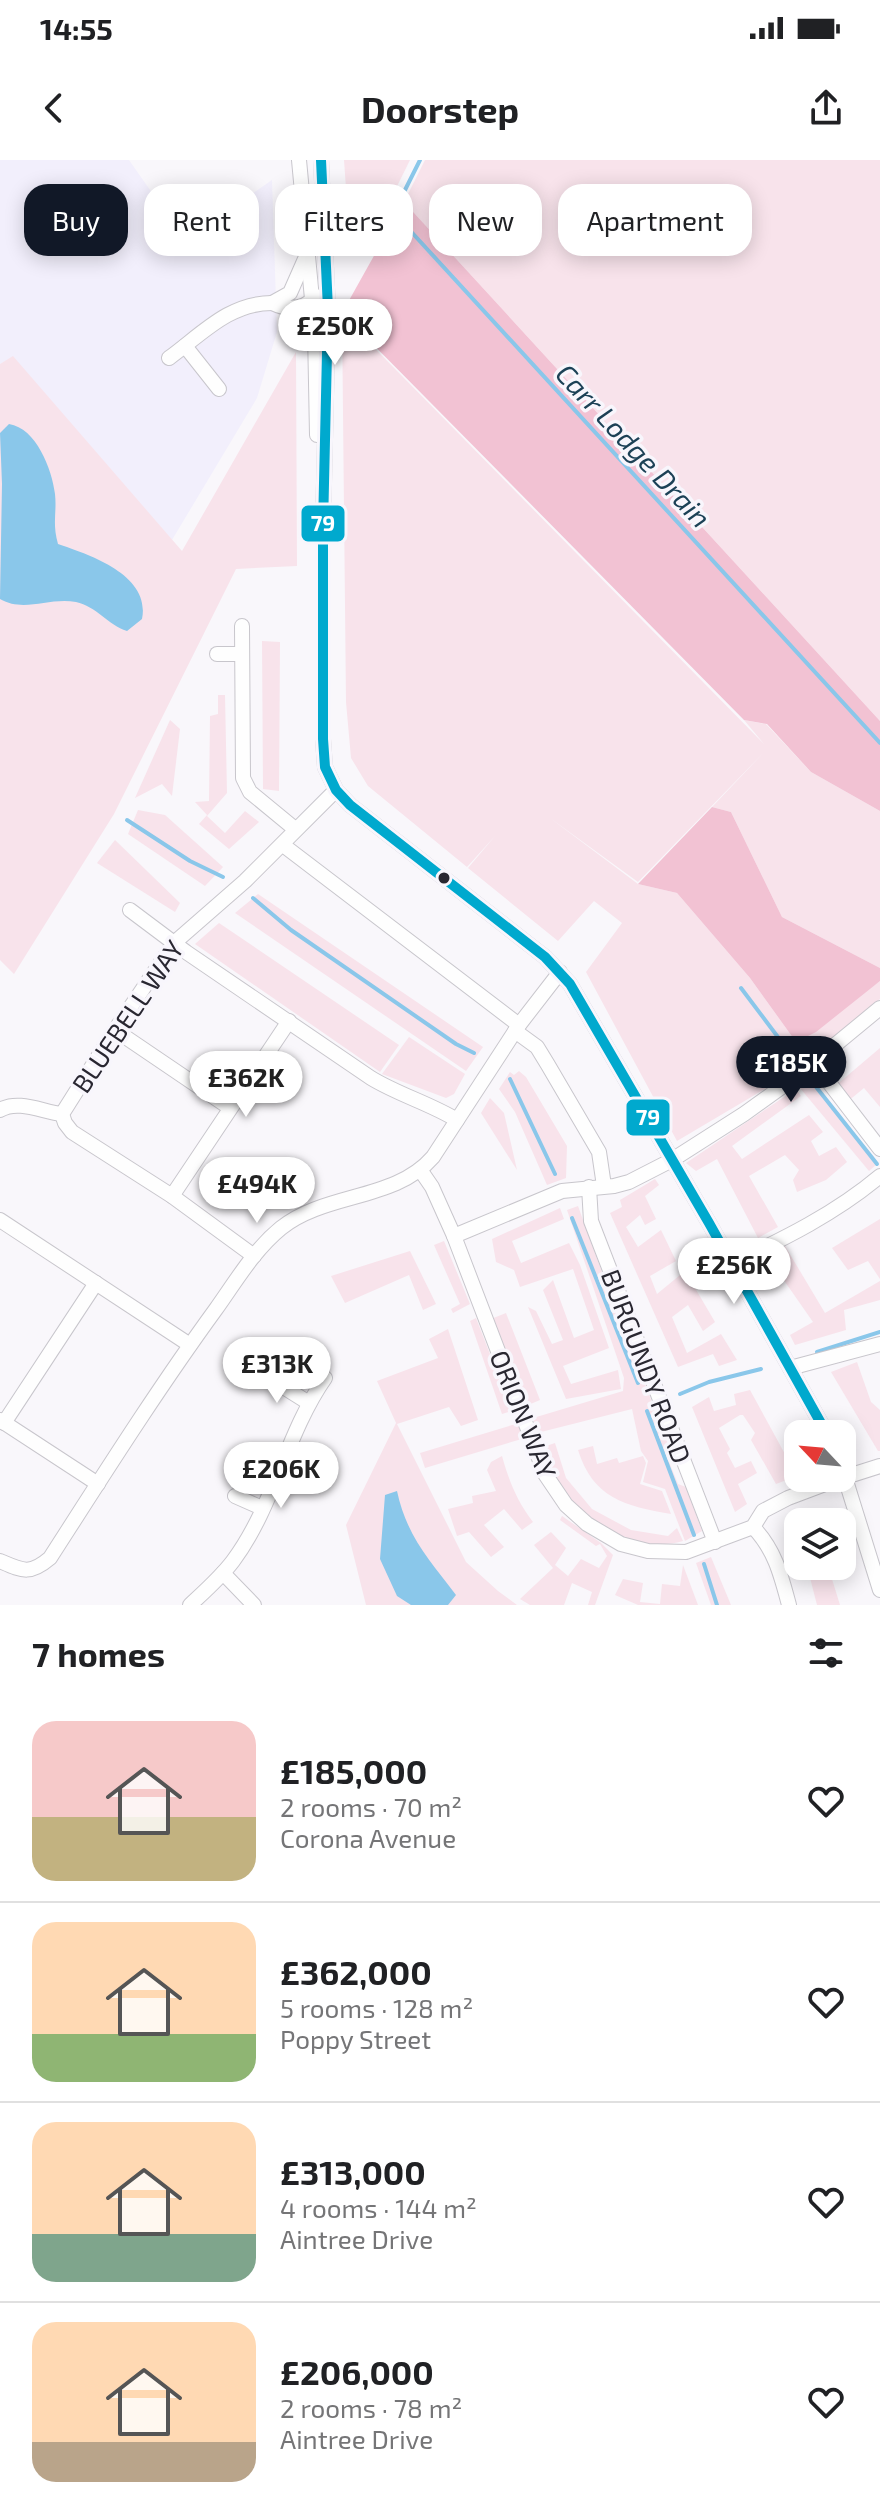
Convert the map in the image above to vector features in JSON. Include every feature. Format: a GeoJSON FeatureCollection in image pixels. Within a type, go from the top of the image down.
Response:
{"type":"FeatureCollection","features":[{"type":"Feature","properties":{"kind":"street"},"geometry":{"type":"LineString","coordinates":[[299,160],[301,184]]}},
{"type":"Feature","properties":{"kind":"street"},"geometry":{"type":"LineString","coordinates":[[321,160],[327,270],[327,426],[323,527],[325,767],[336,790],[350,805],[545,957],[570,984],[819,1420]]}},
{"type":"Feature","properties":{"kind":"street"},"geometry":{"type":"LineString","coordinates":[[272,303],[290,293],[306,256]]}},
{"type":"Feature","properties":{"kind":"street"},"geometry":{"type":"LineString","coordinates":[[307,256],[323,527]]}},
{"type":"Feature","properties":{"kind":"street"},"geometry":{"type":"LineString","coordinates":[[219,389],[174,350],[233,311],[272,303],[293,309],[304,306],[312,301],[323,285],[327,270]]}},
{"type":"Feature","properties":{"kind":"street"},"geometry":{"type":"LineString","coordinates":[[242,626],[243,778],[250,792],[295,829]]}},
{"type":"Feature","properties":{"kind":"street"},"geometry":{"type":"LineString","coordinates":[[217,654],[241,654]]}},
{"type":"Feature","properties":{"kind":"street","name":"BLUEBELL WAY"},"geometry":{"type":"LineString","coordinates":[[254,1256],[172,1196],[72,1132],[62,1114],[174,943],[283,845],[295,829],[336,790]]}},
{"type":"Feature","properties":{"kind":"street","name":"BURGUNDY ROAD"},"geometry":{"type":"LineString","coordinates":[[283,845],[517,1028],[537,1047],[599,1152],[591,1221],[715,1542]]}},
{"type":"Feature","properties":{"kind":"street"},"geometry":{"type":"LineString","coordinates":[[130,910],[379,1083],[433,1105],[457,1120]]}},
{"type":"Feature","properties":{"kind":"street"},"geometry":{"type":"LineString","coordinates":[[0,1561],[20,1570],[36,1570],[50,1558],[190,1345],[254,1256],[280,1228],[306,1212],[403,1181],[421,1171],[517,1028],[560,972]]}},
{"type":"Feature","properties":{"kind":"street"},"geometry":{"type":"LineString","coordinates":[[454,1236],[562,1191],[629,1182],[672,1160],[744,1114],[814,1063],[880,1008]]}},
{"type":"Feature","properties":{"kind":"street"},"geometry":{"type":"LineString","coordinates":[[172,1196],[289,1021]]}},
{"type":"Feature","properties":{"kind":"street"},"geometry":{"type":"LineString","coordinates":[[115,1030],[230,1108]]}},
{"type":"Feature","properties":{"kind":"street"},"geometry":{"type":"LineString","coordinates":[[814,1063],[880,1149]]}},
{"type":"Feature","properties":{"kind":"street"},"geometry":{"type":"LineString","coordinates":[[0,1110],[22,1105],[62,1114]]}},
{"type":"Feature","properties":{"kind":"street","name":"ORION WAY"},"geometry":{"type":"LineString","coordinates":[[421,1171],[432,1187],[454,1236],[545,1474],[566,1505],[587,1524],[621,1544],[648,1551],[686,1552],[753,1527],[763,1511],[802,1492]]}},
{"type":"Feature","properties":{"kind":"street"},"geometry":{"type":"LineString","coordinates":[[732,1263],[833,1210],[880,1176]]}},
{"type":"Feature","properties":{"kind":"street"},"geometry":{"type":"LineString","coordinates":[[0,1220],[190,1345]]}},
{"type":"Feature","properties":{"kind":"street"},"geometry":{"type":"LineString","coordinates":[[96,1283],[2,1422],[98,1484]]}},
{"type":"Feature","properties":{"kind":"street"},"geometry":{"type":"LineString","coordinates":[[790,1368],[880,1344]]}},
{"type":"Feature","properties":{"kind":"street"},"geometry":{"type":"LineString","coordinates":[[266,1376],[309,1403]]}},
{"type":"Feature","properties":{"kind":"street"},"geometry":{"type":"LineString","coordinates":[[190,1605],[223,1573],[249,1536],[309,1403],[325,1378]]}},
{"type":"Feature","properties":{"kind":"street","name":"ORION WAY"},"geometry":{"type":"LineString","coordinates":[[856,1472],[880,1466]]}},
{"type":"Feature","properties":{"kind":"street"},"geometry":{"type":"LineString","coordinates":[[849,1492],[877,1572],[880,1590]]}},
{"type":"Feature","properties":{"kind":"street"},"geometry":{"type":"LineString","coordinates":[[235,1496],[262,1508]]}},
{"type":"Feature","properties":{"kind":"street"},"geometry":{"type":"LineString","coordinates":[[753,1527],[767,1541],[776,1559],[789,1605]]}},
{"type":"Feature","properties":{"kind":"street"},"geometry":{"type":"LineString","coordinates":[[223,1573],[254,1605]]}},
{"type":"Feature","properties":{"kind":"shaded area"},"geometry":{"type":"Polygon","coordinates":[[[0,160],[129,160],[146,184],[144,256],[259,256],[259,189],[272,180],[277,332],[257,398],[172,540],[13,357],[0,364],[0,160]]]}},
{"type":"Feature","properties":{"kind":"shaded area"},"geometry":{"type":"Polygon","coordinates":[[[344,160],[410,160],[398,184],[346,184],[344,160]]]}},
{"type":"Feature","properties":{"kind":"shaded area"},"geometry":{"type":"Polygon","coordinates":[[[425,160],[880,160],[880,721],[454,256],[542,256],[542,184],[429,184],[429,229],[413,212],[413,184],[425,160]]]}},
{"type":"Feature","properties":{"kind":"shaded area"},"geometry":{"type":"Polygon","coordinates":[[[413,212],[429,229],[429,256],[454,256],[880,721],[880,811],[811,772],[767,724],[744,720],[342,313],[374,256],[413,256],[413,212]]]}},
{"type":"Feature","properties":{"kind":"shaded area"},"geometry":{"type":"Polygon","coordinates":[[[342,315],[764,744],[744,720],[766,724],[811,772],[880,811],[880,968],[782,917],[731,812],[712,807],[769,747],[638,882],[550,818],[638,884],[677,893],[750,978],[796,1042],[880,981],[880,999],[797,1070],[677,1141],[586,972],[622,923],[594,901],[558,941],[468,868],[495,836],[467,867],[368,786],[351,758],[346,702],[342,315]]]}},
{"type":"Feature","properties":{"kind":"shaded area"},"geometry":{"type":"Polygon","coordinates":[[[296,352],[297,566],[236,569],[114,814],[14,974],[0,960],[0,364],[13,356],[182,551],[296,352]]]}},
{"type":"Feature","properties":{"kind":"shaded area"},"geometry":{"type":"Polygon","coordinates":[[[262,641],[280,642],[279,791],[263,789],[262,641]]]}},
{"type":"Feature","properties":{"kind":"shaded area"},"geometry":{"type":"Polygon","coordinates":[[[218,695],[225,695],[227,793],[207,816],[225,833],[245,811],[259,822],[229,849],[199,824],[207,815],[195,802],[209,801],[210,716],[218,714],[218,695]]]}},
{"type":"Feature","properties":{"kind":"shaded area"},"geometry":{"type":"Polygon","coordinates":[[[170,720],[180,729],[172,796],[162,784],[135,798],[170,720]]]}},
{"type":"Feature","properties":{"kind":"shaded area"},"geometry":{"type":"Polygon","coordinates":[[[712,807],[731,812],[782,917],[880,968],[880,981],[816,1032],[796,1042],[750,978],[677,893],[638,884],[712,807]]]}},
{"type":"Feature","properties":{"kind":"shaded area"},"geometry":{"type":"Polygon","coordinates":[[[138,810],[165,815],[223,867],[205,886],[128,834],[138,810]]]}},
{"type":"Feature","properties":{"kind":"shaded area"},"geometry":{"type":"Polygon","coordinates":[[[115,840],[180,903],[175,912],[97,863],[115,840]]]}},
{"type":"Feature","properties":{"kind":"shaded area"},"geometry":{"type":"Polygon","coordinates":[[[258,894],[483,1047],[466,1071],[235,913],[258,894]]]}},
{"type":"Feature","properties":{"kind":"shaded area"},"geometry":{"type":"Polygon","coordinates":[[[219,923],[399,1045],[380,1072],[195,944],[219,923]]]}},
{"type":"Feature","properties":{"kind":"shaded area"},"geometry":{"type":"Polygon","coordinates":[[[409,1037],[465,1074],[454,1094],[446,1098],[382,1074],[409,1037]]]}},
{"type":"Feature","properties":{"kind":"shaded area"},"geometry":{"type":"Polygon","coordinates":[[[880,1048],[880,1107],[864,1088],[847,1102],[834,1087],[880,1048]]]}},
{"type":"Feature","properties":{"kind":"shaded area"},"geometry":{"type":"Polygon","coordinates":[[[519,1071],[526,1077],[567,1146],[566,1178],[547,1185],[515,1112],[499,1089],[510,1072],[514,1075],[519,1071]]]}},
{"type":"Feature","properties":{"kind":"shaded area"},"geometry":{"type":"Polygon","coordinates":[[[811,1080],[877,1164],[869,1171],[800,1088],[811,1080]]]}},
{"type":"Feature","properties":{"kind":"shaded area"},"geometry":{"type":"Polygon","coordinates":[[[796,1089],[801,1096],[732,1146],[742,1159],[809,1115],[823,1132],[811,1141],[819,1156],[836,1147],[847,1162],[826,1180],[797,1192],[793,1180],[799,1170],[785,1155],[749,1176],[778,1227],[758,1238],[717,1159],[696,1171],[686,1163],[796,1089]]]}},
{"type":"Feature","properties":{"kind":"shaded area"},"geometry":{"type":"Polygon","coordinates":[[[490,1098],[504,1113],[517,1170],[481,1113],[490,1098]]]}},
{"type":"Feature","properties":{"kind":"shaded area"},"geometry":{"type":"Polygon","coordinates":[[[655,1179],[659,1185],[645,1196],[656,1219],[645,1225],[640,1215],[626,1227],[638,1247],[661,1230],[676,1261],[650,1276],[657,1294],[685,1271],[715,1322],[703,1331],[688,1305],[672,1317],[687,1353],[721,1334],[737,1360],[719,1366],[713,1354],[678,1367],[610,1213],[622,1207],[620,1200],[655,1179]]]}},
{"type":"Feature","properties":{"kind":"shaded area"},"geometry":{"type":"Polygon","coordinates":[[[578,1206],[603,1275],[604,1290],[623,1327],[668,1444],[665,1452],[678,1484],[686,1487],[702,1531],[685,1541],[665,1489],[643,1482],[648,1461],[641,1451],[632,1409],[537,1433],[533,1418],[623,1391],[624,1378],[567,1210],[578,1206]]]}},
{"type":"Feature","properties":{"kind":"shaded area"},"geometry":{"type":"Polygon","coordinates":[[[560,1208],[564,1219],[512,1241],[521,1263],[569,1243],[580,1265],[609,1348],[563,1366],[571,1384],[618,1370],[621,1389],[566,1399],[528,1307],[536,1311],[552,1344],[563,1340],[543,1290],[553,1280],[574,1338],[594,1330],[573,1269],[520,1287],[514,1270],[496,1262],[492,1239],[560,1208]]]}},
{"type":"Feature","properties":{"kind":"shaded area"},"geometry":{"type":"Polygon","coordinates":[[[880,1219],[880,1279],[868,1261],[848,1270],[832,1248],[880,1219]]]}},
{"type":"Feature","properties":{"kind":"shaded area"},"geometry":{"type":"Polygon","coordinates":[[[444,1241],[470,1304],[453,1313],[451,1309],[460,1304],[434,1245],[444,1241]]]}},
{"type":"Feature","properties":{"kind":"shaded area"},"geometry":{"type":"Polygon","coordinates":[[[785,1246],[825,1313],[880,1281],[880,1300],[844,1310],[846,1330],[795,1345],[790,1335],[813,1322],[767,1256],[785,1246]]]}},
{"type":"Feature","properties":{"kind":"shaded area"},"geometry":{"type":"Polygon","coordinates":[[[410,1251],[436,1304],[423,1310],[409,1275],[345,1303],[331,1276],[410,1251]]]}},
{"type":"Feature","properties":{"kind":"shaded area"},"geometry":{"type":"Polygon","coordinates":[[[506,1313],[540,1400],[526,1406],[491,1319],[506,1313]]]}},
{"type":"Feature","properties":{"kind":"shaded area"},"geometry":{"type":"Polygon","coordinates":[[[476,1318],[512,1411],[502,1414],[470,1321],[476,1318]]]}},
{"type":"Feature","properties":{"kind":"shaded area"},"geometry":{"type":"Polygon","coordinates":[[[448,1329],[478,1420],[461,1426],[449,1407],[397,1424],[466,1562],[517,1605],[366,1605],[346,1525],[396,1423],[377,1381],[438,1358],[429,1339],[448,1329]]]}},
{"type":"Feature","properties":{"kind":"shaded area"},"geometry":{"type":"Polygon","coordinates":[[[857,1362],[871,1402],[880,1410],[880,1451],[831,1372],[857,1362]]]}},
{"type":"Feature","properties":{"kind":"shaded area"},"geometry":{"type":"Polygon","coordinates":[[[750,1390],[784,1452],[784,1481],[776,1484],[751,1440],[755,1433],[743,1415],[719,1428],[730,1449],[727,1453],[735,1468],[751,1461],[757,1473],[738,1484],[747,1504],[735,1512],[692,1407],[709,1397],[714,1411],[736,1405],[734,1394],[750,1390]]]}},
{"type":"Feature","properties":{"kind":"shaded area"},"geometry":{"type":"Polygon","coordinates":[[[519,1423],[525,1438],[425,1468],[420,1453],[519,1423]]]}},
{"type":"Feature","properties":{"kind":"shaded area"},"geometry":{"type":"Polygon","coordinates":[[[555,1443],[566,1478],[592,1509],[631,1530],[668,1536],[677,1528],[683,1541],[652,1544],[636,1541],[592,1520],[570,1498],[551,1468],[543,1447],[555,1443]]]}},
{"type":"Feature","properties":{"kind":"shaded area"},"geometry":{"type":"Polygon","coordinates":[[[593,1446],[597,1464],[617,1458],[619,1463],[643,1456],[646,1463],[640,1484],[662,1491],[671,1514],[625,1503],[602,1489],[584,1466],[578,1450],[593,1446]]]}},
{"type":"Feature","properties":{"kind":"shaded area"},"geometry":{"type":"Polygon","coordinates":[[[502,1456],[514,1490],[533,1522],[522,1530],[504,1509],[484,1525],[504,1547],[491,1557],[469,1532],[457,1536],[448,1509],[473,1503],[472,1496],[496,1491],[487,1470],[491,1462],[502,1456]]]}},
{"type":"Feature","properties":{"kind":"shaded area"},"geometry":{"type":"Polygon","coordinates":[[[562,1516],[601,1543],[613,1555],[595,1605],[588,1605],[592,1592],[572,1583],[564,1605],[530,1605],[520,1599],[553,1568],[534,1545],[551,1532],[566,1548],[555,1565],[568,1576],[581,1559],[599,1568],[607,1556],[600,1544],[596,1546],[560,1520],[562,1516]]]}},
{"type":"Feature","properties":{"kind":"shaded area"},"geometry":{"type":"Polygon","coordinates":[[[711,1557],[731,1605],[711,1605],[696,1563],[711,1557]]]}},
{"type":"Feature","properties":{"kind":"shaded area"},"geometry":{"type":"Polygon","coordinates":[[[683,1565],[698,1605],[638,1605],[615,1595],[623,1579],[643,1583],[640,1602],[660,1604],[662,1584],[680,1586],[683,1565]]]}},
{"type":"Feature","properties":{"kind":"shaded area"},"geometry":{"type":"Polygon","coordinates":[[[811,1580],[832,1580],[840,1605],[817,1605],[811,1580]]]}},
{"type":"Feature","properties":{"kind":"water"},"geometry":{"type":"Polygon","coordinates":[[[9,424],[19,427],[35,441],[46,462],[55,494],[58,544],[115,569],[137,590],[142,604],[142,619],[127,631],[90,607],[76,602],[18,605],[0,599],[0,433],[9,424]]]}},
{"type":"Feature","properties":{"kind":"water"},"geometry":{"type":"Polygon","coordinates":[[[397,1491],[413,1535],[456,1595],[448,1605],[411,1605],[397,1596],[380,1559],[385,1495],[397,1491]]]}},
{"type":"Feature","properties":{"kind":"waterway","name":"Carr Lodge Drain"},"geometry":{"type":"LineString","coordinates":[[420,160],[402,196],[405,225],[880,743]]}},
{"type":"Feature","properties":{"kind":"waterway"},"geometry":{"type":"LineString","coordinates":[[127,820],[190,861],[223,877]]}},
{"type":"Feature","properties":{"kind":"waterway"},"geometry":{"type":"LineString","coordinates":[[253,898],[291,930],[456,1044],[474,1053]]}},
{"type":"Feature","properties":{"kind":"waterway"},"geometry":{"type":"LineString","coordinates":[[741,988],[796,1061]]}},
{"type":"Feature","properties":{"kind":"waterway"},"geometry":{"type":"LineString","coordinates":[[809,1078],[877,1164]]}},
{"type":"Feature","properties":{"kind":"waterway"},"geometry":{"type":"LineString","coordinates":[[510,1079],[555,1174]]}},
{"type":"Feature","properties":{"kind":"waterway"},"geometry":{"type":"LineString","coordinates":[[572,1218],[638,1383]]}},
{"type":"Feature","properties":{"kind":"waterway"},"geometry":{"type":"LineString","coordinates":[[817,1352],[880,1332]]}},
{"type":"Feature","properties":{"kind":"waterway"},"geometry":{"type":"LineString","coordinates":[[680,1394],[709,1382],[761,1369]]}},
{"type":"Feature","properties":{"kind":"waterway"},"geometry":{"type":"LineString","coordinates":[[647,1411],[694,1535]]}},
{"type":"Feature","properties":{"kind":"waterway"},"geometry":{"type":"LineString","coordinates":[[704,1564],[717,1605]]}},
{"type":"Feature","properties":{"kind":"transit line","name":"79"},"geometry":{"type":"LineString","coordinates":[[321,160],[328,309],[323,527],[325,767],[336,790],[350,805],[545,957],[570,984],[819,1420]]}}]}
